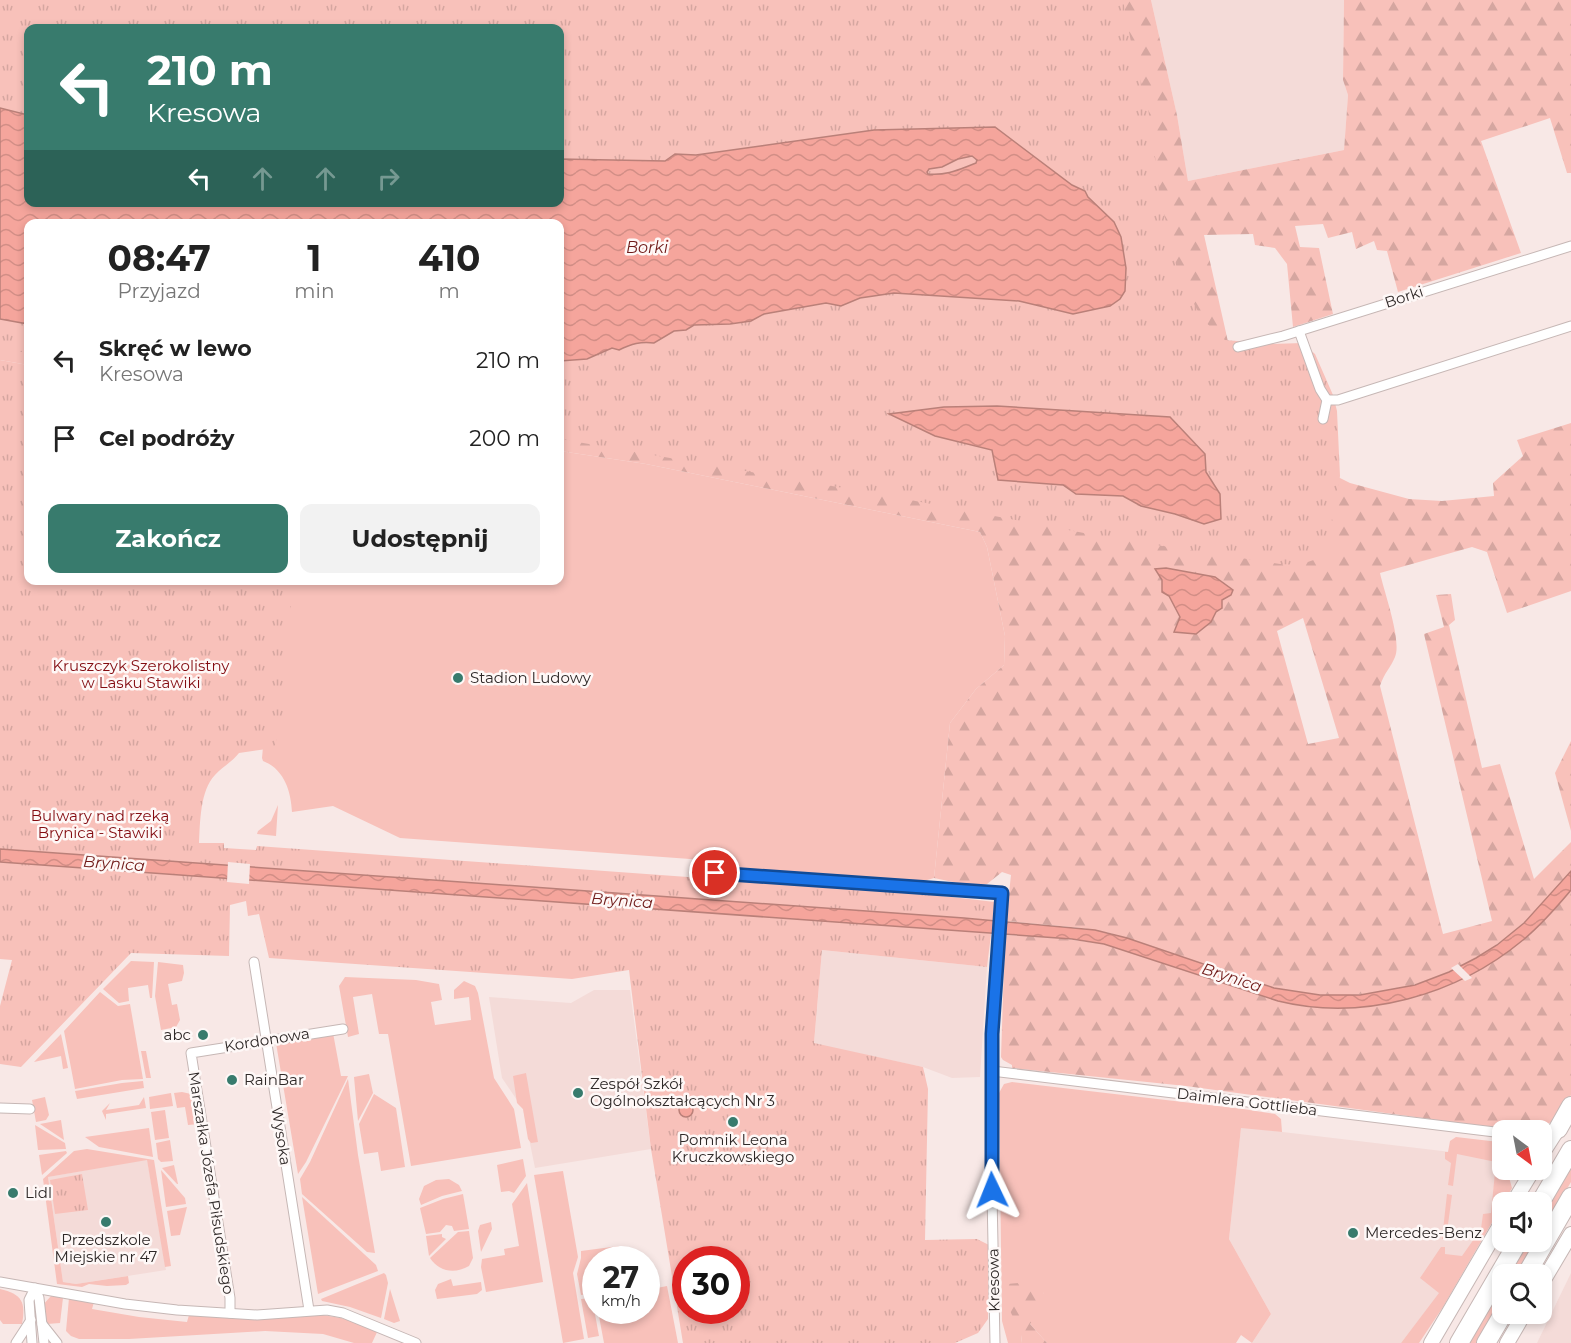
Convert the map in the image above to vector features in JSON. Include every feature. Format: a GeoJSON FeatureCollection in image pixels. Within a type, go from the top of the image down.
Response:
{"type":"FeatureCollection","features":[{"type":"Feature","properties":{"kind":"highway"},"geometry":{"type":"LineString","coordinates":[[1552,1129],[1571,1106]]}},
{"type":"Feature","properties":{"kind":"highway"},"geometry":{"type":"LineString","coordinates":[[1546,1192],[1571,1150]]}},
{"type":"Feature","properties":{"kind":"highway"},"geometry":{"type":"LineString","coordinates":[[1532,1264],[1571,1197]]}},
{"type":"Feature","properties":{"kind":"highway"},"geometry":{"type":"LineString","coordinates":[[1459,1343],[1512,1252]]}},
{"type":"Feature","properties":{"kind":"highway"},"geometry":{"type":"LineString","coordinates":[[1486,1343],[1497,1324]]}},
{"type":"Feature","properties":{"kind":"main road"},"geometry":{"type":"LineString","coordinates":[[1552,1266],[1571,1234]]}},
{"type":"Feature","properties":{"kind":"main road"},"geometry":{"type":"LineString","coordinates":[[1431,1343],[1492,1239]]}},
{"type":"Feature","properties":{"kind":"main road"},"geometry":{"type":"LineString","coordinates":[[1507,1343],[1518,1324]]}},
{"type":"Feature","properties":{"kind":"street","name":"Borki"},"geometry":{"type":"LineString","coordinates":[[1238,347],[1299,331],[1571,246]]}},
{"type":"Feature","properties":{"kind":"street"},"geometry":{"type":"LineString","coordinates":[[1327,399],[1338,400],[1571,326]]}},
{"type":"Feature","properties":{"kind":"street"},"geometry":{"type":"LineString","coordinates":[[1299,331],[1320,389],[1327,399],[1323,419]]}},
{"type":"Feature","properties":{"kind":"street","name":"Kresowa"},"geometry":{"type":"LineString","coordinates":[[715,873],[1002,893],[990,1145],[995,1343]]}},
{"type":"Feature","properties":{"kind":"street","name":"Wysoka"},"geometry":{"type":"LineString","coordinates":[[254,962],[309,1310]]}},
{"type":"Feature","properties":{"kind":"street","name":"Kordonowa"},"geometry":{"type":"LineString","coordinates":[[191,1053],[344,1029]]}},
{"type":"Feature","properties":{"kind":"street","name":"Marszałka Józefa Piłsudskiego"},"geometry":{"type":"LineString","coordinates":[[191,1053],[230,1298],[230,1313]]}},
{"type":"Feature","properties":{"kind":"street","name":"Daimlera Gottlieba"},"geometry":{"type":"LineString","coordinates":[[992,1071],[1492,1132]]}},
{"type":"Feature","properties":{"kind":"street"},"geometry":{"type":"LineString","coordinates":[[0,1108],[30,1109]]}},
{"type":"Feature","properties":{"kind":"street","name":"Marszałka Józefa Piłsudskiego"},"geometry":{"type":"LineString","coordinates":[[0,1282],[133,1305],[177,1310],[257,1315],[327,1310],[343,1314],[416,1343]]}},
{"type":"Feature","properties":{"kind":"street"},"geometry":{"type":"LineString","coordinates":[[32,1343],[29,1300],[35,1288]]}},
{"type":"Feature","properties":{"kind":"street"},"geometry":{"type":"LineString","coordinates":[[35,1288],[39,1298],[44,1343]]}},
{"type":"Feature","properties":{"kind":"street"},"geometry":{"type":"LineString","coordinates":[[16,1343],[31,1320]]}},
{"type":"Feature","properties":{"kind":"street"},"geometry":{"type":"LineString","coordinates":[[41,1323],[57,1343]]}},
{"type":"Feature","properties":{"kind":"shaded area"},"geometry":{"type":"Polygon","coordinates":[[[1151,0],[1344,0],[1343,80],[1348,95],[1344,150],[1188,181],[1177,115],[1151,0]]]}},
{"type":"Feature","properties":{"kind":"shaded area"},"geometry":{"type":"Polygon","coordinates":[[[822,950],[987,967],[980,1077],[952,1078],[923,1067],[814,1044],[822,950]]]}},
{"type":"Feature","properties":{"kind":"shaded area","name":"Zespół Szkół Ogólnokształcących Nr 3"},"geometry":{"type":"Polygon","coordinates":[[[594,990],[630,990],[651,1149],[535,1168],[523,1109],[502,1078],[489,997],[571,1003],[594,990]]]}},
{"type":"Feature","properties":{"kind":"shaded area"},"geometry":{"type":"Polygon","coordinates":[[[1241,1127],[1492,1157],[1492,1180],[1501,1180],[1499,1192],[1492,1192],[1492,1219],[1440,1293],[1401,1343],[1252,1343],[1271,1314],[1229,1239],[1241,1127]]]}},
{"type":"Feature","properties":{"kind":"shaded area","name":"Przedszkole Miejskie nr 47"},"geometry":{"type":"Polygon","coordinates":[[[147,1159],[166,1270],[76,1284],[63,1282],[48,1177],[147,1159]]]}},
{"type":"Feature","properties":{"kind":"shaded area"},"geometry":{"type":"Polygon","coordinates":[[[1571,1273],[1571,1343],[1537,1343],[1546,1324],[1552,1324],[1552,1312],[1571,1273]]]}},
{"type":"Feature","properties":{"kind":"green space"},"geometry":{"type":"Polygon","coordinates":[[[0,0],[1151,0],[1177,115],[1188,181],[1344,150],[1348,95],[1343,80],[1344,0],[1571,0],[1571,173],[1567,173],[1550,118],[1481,141],[1521,253],[1398,292],[1387,251],[1377,250],[1374,241],[1356,249],[1352,232],[1328,238],[1323,224],[1295,226],[1300,247],[1319,248],[1333,314],[1293,327],[1287,264],[1275,248],[1255,245],[1253,234],[1204,235],[1231,355],[1324,470],[1350,483],[1409,499],[1442,501],[1494,496],[1493,483],[1523,456],[1517,440],[1571,423],[1571,591],[1507,613],[1487,552],[1472,547],[1380,573],[1397,649],[1380,686],[1443,934],[1492,921],[1424,634],[1444,627],[1436,595],[1451,594],[1455,620],[1449,625],[1482,768],[1500,764],[1534,879],[1571,842],[1571,871],[1530,917],[1514,931],[1486,952],[1457,968],[1426,981],[1394,990],[1328,995],[1295,992],[1261,985],[1110,933],[1006,921],[1011,875],[1002,872],[987,884],[972,886],[934,878],[950,723],[976,689],[1004,665],[1005,636],[987,547],[980,532],[646,464],[564,452],[564,219],[560,219],[560,207],[564,207],[564,24],[24,24],[0,0]],[[1303,618],[1277,631],[1308,744],[1339,738],[1303,618]]]}},
{"type":"Feature","properties":{"kind":"green space"},"geometry":{"type":"Polygon","coordinates":[[[0,0],[1123,0],[1135,63],[1147,101],[1162,205],[1178,273],[1202,319],[1225,340],[1272,344],[1302,343],[1315,354],[1333,395],[1337,411],[1340,476],[1331,524],[1334,553],[1299,565],[1280,564],[1110,538],[884,495],[564,440],[564,219],[24,219],[24,352],[0,348],[0,0]]]}},
{"type":"Feature","properties":{"kind":"green space"},"geometry":{"type":"Polygon","coordinates":[[[0,319],[24,323],[24,364],[0,360],[0,319]]]}},
{"type":"Feature","properties":{"kind":"green space"},"geometry":{"type":"Polygon","coordinates":[[[0,360],[24,364],[24,585],[295,585],[286,631],[287,704],[274,748],[239,753],[210,781],[204,798],[199,843],[224,843],[224,848],[256,850],[257,846],[925,894],[995,902],[987,967],[822,950],[814,1043],[923,1067],[928,1089],[925,1240],[977,1239],[989,1245],[988,1319],[978,1333],[955,1343],[683,1343],[680,1324],[750,1324],[750,1246],[672,1246],[672,1276],[651,1149],[629,970],[572,979],[269,958],[259,914],[248,916],[246,901],[230,905],[229,956],[131,953],[21,1067],[0,1064],[0,1006],[12,960],[0,959],[0,360]]]}},
{"type":"Feature","properties":{"kind":"green space"},"geometry":{"type":"Polygon","coordinates":[[[564,452],[646,464],[980,532],[987,547],[1005,636],[1004,665],[976,689],[950,723],[934,878],[920,882],[725,868],[704,860],[400,838],[333,806],[292,812],[285,782],[276,769],[262,758],[278,585],[564,585],[564,452]]]}},
{"type":"Feature","properties":{"kind":"green space"},"geometry":{"type":"Polygon","coordinates":[[[1571,741],[1571,831],[1555,773],[1571,741]]]}},
{"type":"Feature","properties":{"kind":"green space"},"geometry":{"type":"Polygon","coordinates":[[[278,805],[276,836],[257,834],[271,821],[278,805]]]}},
{"type":"Feature","properties":{"kind":"green space"},"geometry":{"type":"Polygon","coordinates":[[[1571,890],[1571,1095],[1560,1113],[1552,1120],[1492,1120],[1492,1127],[1186,1086],[1012,1068],[1012,1065],[1001,1057],[1005,935],[1050,937],[1104,944],[1301,1006],[1342,1007],[1381,1004],[1417,996],[1451,984],[1484,967],[1514,946],[1571,890]]]}},
{"type":"Feature","properties":{"kind":"green space"},"geometry":{"type":"Polygon","coordinates":[[[131,961],[154,962],[152,998],[150,998],[148,985],[128,988],[129,1001],[119,1003],[103,989],[131,961]]]}},
{"type":"Feature","properties":{"kind":"green space"},"geometry":{"type":"Polygon","coordinates":[[[158,962],[183,965],[184,973],[182,981],[168,984],[172,1005],[177,1004],[180,1020],[176,1027],[161,1030],[155,996],[158,962]]]}},
{"type":"Feature","properties":{"kind":"green space"},"geometry":{"type":"Polygon","coordinates":[[[345,977],[416,980],[439,984],[442,1000],[431,1002],[435,1025],[471,1020],[469,997],[454,999],[454,990],[464,981],[475,986],[494,1078],[514,1109],[521,1148],[411,1166],[388,1034],[379,1034],[372,994],[353,997],[359,1034],[348,1037],[339,986],[345,977]]]}},
{"type":"Feature","properties":{"kind":"green space"},"geometry":{"type":"Polygon","coordinates":[[[100,992],[118,1006],[130,1004],[143,1079],[122,1080],[75,1089],[64,1031],[100,992]]]}},
{"type":"Feature","properties":{"kind":"green space"},"geometry":{"type":"Polygon","coordinates":[[[333,1033],[341,1076],[348,1076],[298,1174],[276,1043],[333,1033]]]}},
{"type":"Feature","properties":{"kind":"green space"},"geometry":{"type":"Polygon","coordinates":[[[61,1034],[68,1068],[63,1069],[61,1056],[34,1062],[61,1034]]]}},
{"type":"Feature","properties":{"kind":"green space"},"geometry":{"type":"Polygon","coordinates":[[[141,1051],[146,1051],[151,1078],[146,1078],[141,1051]]]}},
{"type":"Feature","properties":{"kind":"green space"},"geometry":{"type":"Polygon","coordinates":[[[526,1073],[538,1142],[531,1143],[528,1139],[523,1109],[517,1103],[513,1076],[526,1073]]]}},
{"type":"Feature","properties":{"kind":"green space"},"geometry":{"type":"Polygon","coordinates":[[[369,1074],[373,1093],[358,1121],[354,1077],[369,1074]]]}},
{"type":"Feature","properties":{"kind":"green space"},"geometry":{"type":"Polygon","coordinates":[[[348,1079],[375,1253],[367,1252],[302,1194],[300,1179],[348,1079]]]}},
{"type":"Feature","properties":{"kind":"green space"},"geometry":{"type":"Polygon","coordinates":[[[143,1081],[144,1088],[77,1099],[75,1091],[122,1083],[143,1081]]]}},
{"type":"Feature","properties":{"kind":"green space"},"geometry":{"type":"Polygon","coordinates":[[[1012,1082],[1243,1109],[1275,1114],[1281,1119],[1282,1132],[1241,1128],[1229,1239],[1271,1314],[1252,1343],[1241,1335],[1236,1343],[1047,1343],[1030,1324],[1044,1292],[1021,1335],[1022,1343],[1008,1343],[1002,1321],[999,1093],[1004,1084],[1012,1082]]]}},
{"type":"Feature","properties":{"kind":"green space"},"geometry":{"type":"Polygon","coordinates":[[[171,1093],[173,1106],[150,1109],[149,1097],[171,1093]]]}},
{"type":"Feature","properties":{"kind":"green space"},"geometry":{"type":"Polygon","coordinates":[[[174,1093],[191,1094],[195,1102],[199,1124],[188,1125],[185,1107],[177,1108],[174,1093]]]}},
{"type":"Feature","properties":{"kind":"green space"},"geometry":{"type":"Polygon","coordinates":[[[374,1094],[396,1108],[405,1167],[381,1171],[378,1152],[364,1154],[359,1124],[374,1094]]]}},
{"type":"Feature","properties":{"kind":"green space"},"geometry":{"type":"Polygon","coordinates":[[[45,1097],[49,1115],[46,1120],[36,1122],[32,1100],[45,1097]]]}},
{"type":"Feature","properties":{"kind":"green space"},"geometry":{"type":"Polygon","coordinates":[[[144,1097],[146,1108],[106,1114],[106,1120],[102,1111],[110,1103],[106,1110],[139,1105],[144,1097]]]}},
{"type":"Feature","properties":{"kind":"green space"},"geometry":{"type":"Polygon","coordinates":[[[165,1110],[169,1138],[155,1140],[151,1112],[165,1110]]]}},
{"type":"Feature","properties":{"kind":"green space"},"geometry":{"type":"Polygon","coordinates":[[[61,1120],[64,1140],[40,1124],[61,1120]]]}},
{"type":"Feature","properties":{"kind":"green space"},"geometry":{"type":"Polygon","coordinates":[[[35,1125],[65,1143],[66,1149],[38,1150],[35,1125]]]}},
{"type":"Feature","properties":{"kind":"green space"},"geometry":{"type":"Polygon","coordinates":[[[149,1128],[153,1157],[99,1147],[85,1137],[149,1128]]]}},
{"type":"Feature","properties":{"kind":"green space"},"geometry":{"type":"Polygon","coordinates":[[[1456,1137],[1492,1141],[1492,1161],[1457,1154],[1453,1186],[1448,1185],[1451,1163],[1445,1159],[1445,1152],[1448,1152],[1450,1141],[1456,1137]]]}},
{"type":"Feature","properties":{"kind":"green space"},"geometry":{"type":"Polygon","coordinates":[[[170,1140],[173,1161],[161,1162],[158,1159],[156,1143],[170,1140]]]}},
{"type":"Feature","properties":{"kind":"green space"},"geometry":{"type":"Polygon","coordinates":[[[87,1149],[154,1160],[171,1266],[165,1267],[147,1160],[48,1177],[63,1282],[76,1284],[128,1276],[129,1283],[107,1286],[89,1284],[82,1287],[57,1284],[43,1179],[74,1151],[87,1149]]]}},
{"type":"Feature","properties":{"kind":"green space"},"geometry":{"type":"Polygon","coordinates":[[[66,1151],[67,1153],[42,1175],[39,1155],[66,1151]]]}},
{"type":"Feature","properties":{"kind":"green space"},"geometry":{"type":"Polygon","coordinates":[[[523,1159],[526,1176],[514,1193],[501,1192],[497,1165],[523,1159]]]}},
{"type":"Feature","properties":{"kind":"green space"},"geometry":{"type":"Polygon","coordinates":[[[174,1165],[178,1184],[162,1168],[174,1165]]]}},
{"type":"Feature","properties":{"kind":"green space"},"geometry":{"type":"Polygon","coordinates":[[[1571,1166],[1571,1182],[1552,1214],[1552,1199],[1571,1166]]]}},
{"type":"Feature","properties":{"kind":"green space"},"geometry":{"type":"Polygon","coordinates":[[[161,1170],[185,1198],[186,1204],[166,1207],[161,1170]]]}},
{"type":"Feature","properties":{"kind":"green space"},"geometry":{"type":"Polygon","coordinates":[[[563,1171],[578,1257],[573,1273],[584,1339],[563,1343],[534,1175],[563,1171]]]}},
{"type":"Feature","properties":{"kind":"green space"},"geometry":{"type":"Polygon","coordinates":[[[82,1174],[88,1210],[55,1214],[50,1180],[82,1174]]]}},
{"type":"Feature","properties":{"kind":"green space"},"geometry":{"type":"Polygon","coordinates":[[[449,1179],[459,1185],[462,1191],[421,1205],[419,1199],[424,1186],[436,1180],[449,1179]]]}},
{"type":"Feature","properties":{"kind":"green space"},"geometry":{"type":"Polygon","coordinates":[[[1494,1180],[1510,1180],[1512,1188],[1510,1192],[1493,1192],[1494,1180]]]}},
{"type":"Feature","properties":{"kind":"green space"},"geometry":{"type":"Polygon","coordinates":[[[527,1183],[543,1282],[486,1292],[481,1267],[482,1259],[505,1255],[504,1249],[519,1246],[512,1204],[527,1183]]]}},
{"type":"Feature","properties":{"kind":"green space"},"geometry":{"type":"Polygon","coordinates":[[[463,1194],[469,1229],[454,1231],[452,1226],[446,1225],[440,1232],[426,1234],[420,1208],[463,1194]]]}},
{"type":"Feature","properties":{"kind":"green space"},"geometry":{"type":"Polygon","coordinates":[[[1447,1194],[1452,1195],[1446,1239],[1442,1239],[1447,1194]]]}},
{"type":"Feature","properties":{"kind":"green space"},"geometry":{"type":"Polygon","coordinates":[[[302,1197],[376,1265],[378,1271],[318,1294],[302,1197]]]}},
{"type":"Feature","properties":{"kind":"green space"},"geometry":{"type":"Polygon","coordinates":[[[1492,1203],[1492,1222],[1443,1307],[1419,1343],[1401,1343],[1439,1293],[1420,1278],[1441,1247],[1445,1247],[1445,1254],[1462,1256],[1481,1229],[1483,1214],[1491,1213],[1492,1203]]]}},
{"type":"Feature","properties":{"kind":"green space"},"geometry":{"type":"Polygon","coordinates":[[[187,1207],[180,1235],[171,1236],[167,1211],[187,1207]]]}},
{"type":"Feature","properties":{"kind":"green space"},"geometry":{"type":"Polygon","coordinates":[[[491,1222],[492,1229],[481,1252],[478,1231],[480,1225],[491,1222]]]}},
{"type":"Feature","properties":{"kind":"green space"},"geometry":{"type":"Polygon","coordinates":[[[469,1231],[473,1258],[469,1266],[453,1271],[443,1269],[430,1258],[458,1232],[469,1231]]]}},
{"type":"Feature","properties":{"kind":"green space"},"geometry":{"type":"Polygon","coordinates":[[[442,1234],[442,1237],[446,1239],[429,1256],[426,1236],[442,1234]]]}},
{"type":"Feature","properties":{"kind":"green space"},"geometry":{"type":"Polygon","coordinates":[[[582,1251],[581,1295],[577,1274],[582,1251]]]}},
{"type":"Feature","properties":{"kind":"green space"},"geometry":{"type":"Polygon","coordinates":[[[1521,1252],[1530,1252],[1523,1264],[1514,1264],[1521,1252]]]}},
{"type":"Feature","properties":{"kind":"green space"},"geometry":{"type":"Polygon","coordinates":[[[384,1273],[388,1283],[381,1318],[321,1299],[384,1273]]]}},
{"type":"Feature","properties":{"kind":"green space"},"geometry":{"type":"Polygon","coordinates":[[[451,1279],[453,1286],[481,1282],[482,1290],[477,1294],[437,1299],[435,1290],[438,1284],[451,1279]]]}},
{"type":"Feature","properties":{"kind":"green space"},"geometry":{"type":"Polygon","coordinates":[[[1018,1283],[1052,1297],[1030,1324],[1047,1343],[1022,1343],[1021,1335],[1002,1293],[1007,1284],[1018,1283]]]}},
{"type":"Feature","properties":{"kind":"green space"},"geometry":{"type":"Polygon","coordinates":[[[667,1286],[672,1324],[674,1324],[678,1343],[604,1343],[600,1324],[660,1324],[660,1287],[667,1286]]]}},
{"type":"Feature","properties":{"kind":"green space"},"geometry":{"type":"Polygon","coordinates":[[[0,1289],[13,1293],[21,1300],[22,1324],[3,1324],[0,1320],[0,1289]]]}},
{"type":"Feature","properties":{"kind":"green space"},"geometry":{"type":"Polygon","coordinates":[[[390,1289],[400,1321],[394,1323],[384,1319],[390,1289]]]}},
{"type":"Feature","properties":{"kind":"green space"},"geometry":{"type":"Polygon","coordinates":[[[51,1296],[63,1298],[60,1323],[47,1324],[42,1306],[51,1296]]]}},
{"type":"Feature","properties":{"kind":"green space"},"geometry":{"type":"Polygon","coordinates":[[[69,1298],[94,1302],[92,1309],[187,1322],[189,1315],[258,1319],[316,1314],[341,1318],[378,1330],[372,1343],[354,1343],[323,1334],[265,1331],[129,1339],[79,1339],[66,1331],[69,1298]]]}},
{"type":"Feature","properties":{"kind":"green space"},"geometry":{"type":"Polygon","coordinates":[[[1492,1302],[1492,1316],[1476,1343],[1468,1343],[1492,1302]]]}},
{"type":"Feature","properties":{"kind":"green space"},"geometry":{"type":"Polygon","coordinates":[[[585,1324],[597,1324],[599,1336],[588,1338],[585,1324]]]}},
{"type":"Feature","properties":{"kind":"water","name":"Borki"},"geometry":{"type":"Polygon","coordinates":[[[0,108],[24,114],[24,207],[564,207],[564,159],[665,161],[675,154],[696,155],[874,130],[995,127],[1072,185],[1085,191],[1088,197],[1114,222],[1121,237],[1126,268],[1125,291],[1120,299],[1110,306],[1073,314],[1019,301],[894,293],[860,298],[841,306],[826,303],[764,314],[751,321],[694,325],[686,330],[674,331],[654,343],[636,343],[619,350],[612,348],[587,359],[564,361],[564,219],[24,219],[24,323],[0,319],[0,108]],[[972,156],[958,159],[942,167],[929,169],[927,172],[928,174],[947,173],[976,163],[977,160],[972,156]]]}},
{"type":"Feature","properties":{"kind":"water"},"geometry":{"type":"Polygon","coordinates":[[[997,406],[1170,417],[1205,454],[1206,472],[1220,494],[1221,519],[1204,524],[1141,506],[1123,496],[1076,494],[1063,485],[998,480],[992,450],[935,436],[889,414],[944,407],[997,406]]]}},
{"type":"Feature","properties":{"kind":"water"},"geometry":{"type":"Polygon","coordinates":[[[1166,568],[1215,577],[1233,590],[1231,595],[1222,600],[1222,608],[1216,612],[1211,622],[1196,634],[1174,632],[1180,617],[1169,596],[1162,592],[1162,580],[1155,569],[1166,568]]]}},
{"type":"Feature","properties":{"kind":"water","name":"Brynica"},"geometry":{"type":"Polygon","coordinates":[[[0,849],[964,918],[1095,930],[1127,938],[1274,988],[1320,995],[1360,995],[1415,985],[1449,972],[1497,945],[1524,923],[1571,871],[1571,890],[1523,940],[1469,976],[1408,999],[1343,1008],[1310,1007],[1278,1001],[1104,944],[1072,939],[0,862],[0,849]]]}},
{"type":"Feature","properties":{"kind":"water"},"geometry":{"type":"Polygon","coordinates":[[[686,1103],[691,1105],[693,1110],[691,1115],[686,1117],[681,1115],[679,1110],[681,1105],[686,1103]]]}},
{"type":"Feature","properties":{"kind":"pier"},"geometry":{"type":"Polygon","coordinates":[[[228,862],[250,864],[249,884],[227,882],[228,862]]]}},
{"type":"Feature","properties":{"kind":"pier"},"geometry":{"type":"Polygon","coordinates":[[[1458,964],[1472,978],[1465,981],[1451,968],[1458,964]]]}},
{"type":"Feature","properties":{"kind":"place","name":"Stadion Ludowy"},"geometry":{"type":"Point","coordinates":[458,678]}},
{"type":"Feature","properties":{"kind":"place","name":"abc"},"geometry":{"type":"Point","coordinates":[203,1035]}},
{"type":"Feature","properties":{"kind":"place","name":"RainBar"},"geometry":{"type":"Point","coordinates":[232,1080]}},
{"type":"Feature","properties":{"kind":"place","name":"Zespół Szkół Ogólnokształcących Nr 3"},"geometry":{"type":"Point","coordinates":[578,1093]}},
{"type":"Feature","properties":{"kind":"place","name":"Pomnik Leona Kruczkowskiego"},"geometry":{"type":"Point","coordinates":[733,1122]}},
{"type":"Feature","properties":{"kind":"place","name":"Lidl"},"geometry":{"type":"Point","coordinates":[13,1193]}},
{"type":"Feature","properties":{"kind":"place","name":"Przedszkole Miejskie nr 47"},"geometry":{"type":"Point","coordinates":[106,1222]}},
{"type":"Feature","properties":{"kind":"place","name":"Mercedes-Benz"},"geometry":{"type":"Point","coordinates":[1353,1233]}},
{"type":"Feature","properties":{"kind":"route"},"geometry":{"type":"LineString","coordinates":[[715,873],[1002,893],[992,1034],[990,1145],[992,1190]]}},
{"type":"Feature","properties":{"kind":"park label","name":"Kruszczyk Szerokolistny w Lasku Stawiki"},"geometry":{"type":"Point","coordinates":[141,674]}},
{"type":"Feature","properties":{"kind":"park label","name":"Bulwary nad rzeką Brynica - Stawiki"},"geometry":{"type":"Point","coordinates":[100,824]}}]}
